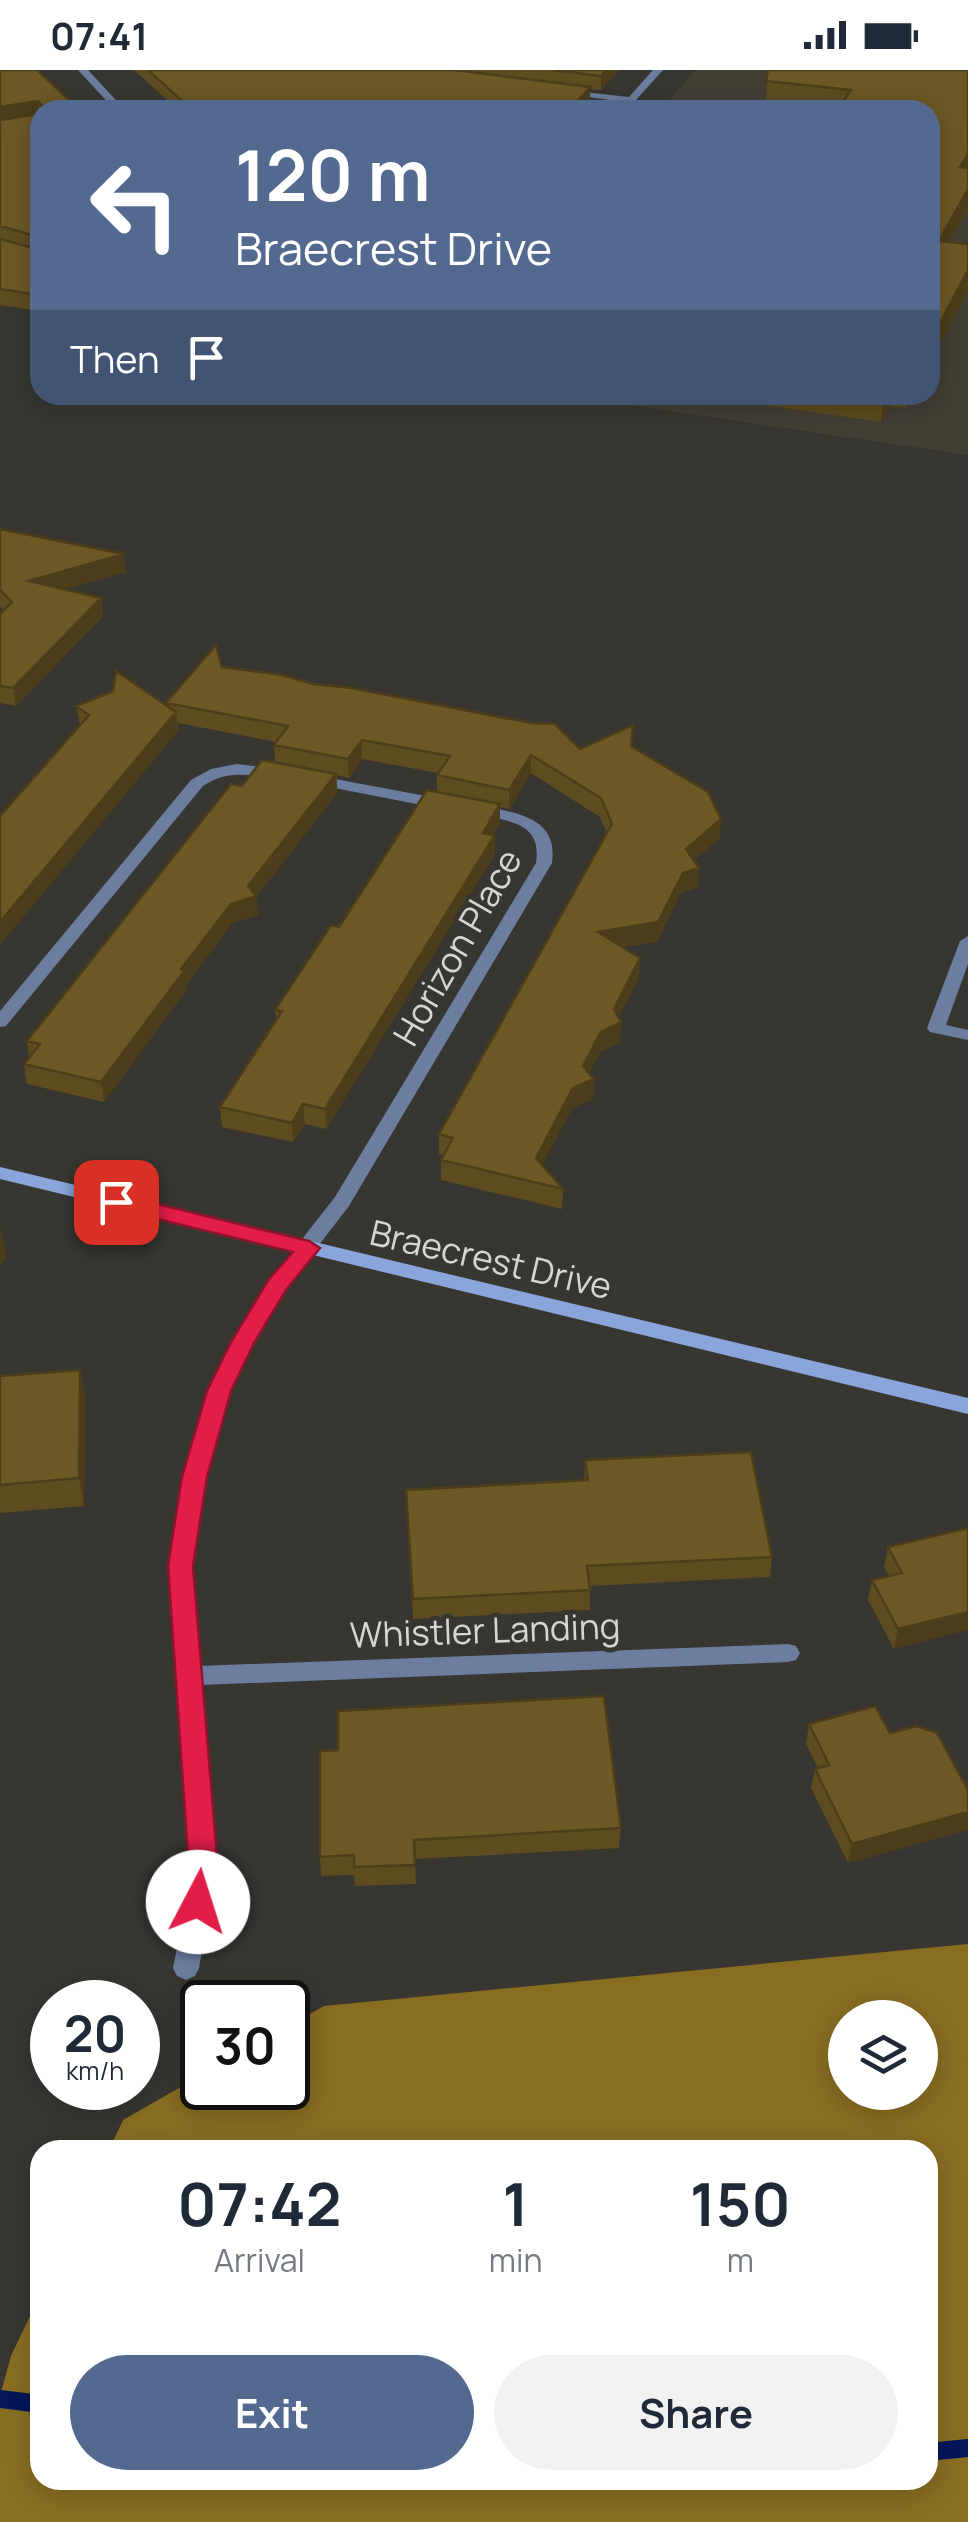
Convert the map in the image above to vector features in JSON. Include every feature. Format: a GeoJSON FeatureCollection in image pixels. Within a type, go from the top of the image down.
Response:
{"type":"FeatureCollection","features":[{"type":"Feature","properties":{"kind":"street"},"geometry":{"type":"LineString","coordinates":[[84,70],[110,100]]}},
{"type":"Feature","properties":{"kind":"street"},"geometry":{"type":"LineString","coordinates":[[556,92],[630,100],[658,70]]}},
{"type":"Feature","properties":{"kind":"street","name":"Horizon Place"},"geometry":{"type":"LineString","coordinates":[[0,1022],[197,783],[209,774],[250,768],[496,814],[540,831],[548,848],[544,863],[342,1201],[309,1248]]}},
{"type":"Feature","properties":{"kind":"street"},"geometry":{"type":"LineString","coordinates":[[968,941],[936,1028],[968,1035]]}},
{"type":"Feature","properties":{"kind":"street","name":"Braecrest Drive"},"geometry":{"type":"LineString","coordinates":[[0,1173],[968,1406]]}},
{"type":"Feature","properties":{"kind":"street"},"geometry":{"type":"LineString","coordinates":[[186,1968],[204,1870],[180,1566],[206,1433],[219,1391],[278,1285],[309,1248]]}},
{"type":"Feature","properties":{"kind":"street","name":"Whistler Landing"},"geometry":{"type":"LineString","coordinates":[[186,1676],[788,1653]]}},
{"type":"Feature","properties":{"kind":"shaded area"},"geometry":{"type":"Polygon","coordinates":[[[696,70],[968,70],[968,455],[629,405],[940,405],[940,100],[670,100],[696,70]]]}},
{"type":"Feature","properties":{"kind":"shaded area"},"geometry":{"type":"Polygon","coordinates":[[[968,1944],[968,2522],[0,2522],[0,2396],[11,2356],[30,2316],[30,2490],[938,2490],[938,2140],[114,2140],[123,2120],[141,2110],[160,2110],[160,2099],[180,2088],[180,2110],[310,2110],[310,2014],[324,2006],[968,1944]]]}},
{"type":"Feature","properties":{"kind":"building"},"geometry":{"type":"Polygon","coordinates":[[[0,70],[37,70],[69,100],[30,100],[0,107],[0,70]]]}},
{"type":"Feature","properties":{"kind":"building"},"geometry":{"type":"Polygon","coordinates":[[[148,70],[455,70],[590,87],[579,100],[181,100],[148,70]]]}},
{"type":"Feature","properties":{"kind":"building"},"geometry":{"type":"Polygon","coordinates":[[[553,70],[607,70],[601,76],[553,70]]]}},
{"type":"Feature","properties":{"kind":"building"},"geometry":{"type":"Polygon","coordinates":[[[768,70],[968,70],[968,154],[960,167],[968,168],[968,189],[940,239],[940,100],[844,100],[851,90],[766,81],[768,70]]]}},
{"type":"Feature","properties":{"kind":"building"},"geometry":{"type":"Polygon","coordinates":[[[30,115],[30,234],[0,226],[0,120],[30,115]]]}},
{"type":"Feature","properties":{"kind":"building"},"geometry":{"type":"Polygon","coordinates":[[[0,239],[30,247],[30,294],[0,289],[0,239]]]}},
{"type":"Feature","properties":{"kind":"building"},"geometry":{"type":"Polygon","coordinates":[[[940,241],[968,244],[968,270],[940,323],[940,241]]]}},
{"type":"Feature","properties":{"kind":"building"},"geometry":{"type":"Polygon","coordinates":[[[0,529],[124,554],[29,581],[101,598],[13,688],[0,686],[0,614],[12,602],[0,590],[0,529]]]}},
{"type":"Feature","properties":{"kind":"building"},"geometry":{"type":"Polygon","coordinates":[[[216,645],[222,667],[531,723],[555,724],[580,749],[633,725],[631,746],[708,792],[721,819],[686,849],[699,868],[683,873],[658,922],[598,932],[640,958],[614,1009],[621,1022],[601,1032],[583,1066],[594,1079],[573,1088],[536,1158],[563,1189],[441,1160],[453,1138],[439,1134],[612,824],[601,798],[531,755],[509,790],[437,775],[450,756],[362,740],[348,759],[274,745],[288,726],[166,703],[216,645]]]}},
{"type":"Feature","properties":{"kind":"building"},"geometry":{"type":"Polygon","coordinates":[[[116,671],[176,712],[0,922],[0,816],[89,715],[76,706],[113,691],[116,671]]]}},
{"type":"Feature","properties":{"kind":"building"},"geometry":{"type":"Polygon","coordinates":[[[262,760],[336,774],[248,886],[256,896],[231,904],[101,1082],[24,1064],[40,1044],[27,1041],[231,784],[242,786],[262,760]]]}},
{"type":"Feature","properties":{"kind":"building"},"geometry":{"type":"Polygon","coordinates":[[[427,790],[500,804],[483,833],[495,835],[325,1109],[303,1104],[292,1123],[220,1107],[282,1011],[275,1010],[331,925],[339,927],[427,790]]]}},
{"type":"Feature","properties":{"kind":"building"},"geometry":{"type":"Polygon","coordinates":[[[80,1370],[79,1478],[0,1485],[0,1376],[80,1370]]]}},
{"type":"Feature","properties":{"kind":"building"},"geometry":{"type":"Polygon","coordinates":[[[751,1452],[772,1557],[587,1566],[590,1590],[413,1599],[406,1490],[588,1480],[585,1460],[751,1452]]]}},
{"type":"Feature","properties":{"kind":"building"},"geometry":{"type":"Polygon","coordinates":[[[968,1528],[968,1612],[898,1629],[872,1580],[902,1573],[888,1547],[968,1528]]]}},
{"type":"Feature","properties":{"kind":"building"},"geometry":{"type":"Polygon","coordinates":[[[604,1696],[621,1828],[414,1840],[415,1865],[354,1867],[354,1855],[320,1857],[320,1751],[338,1750],[338,1711],[604,1696]]]}},
{"type":"Feature","properties":{"kind":"building"},"geometry":{"type":"Polygon","coordinates":[[[875,1706],[890,1733],[917,1726],[937,1733],[968,1790],[968,1812],[852,1844],[815,1769],[829,1765],[809,1724],[875,1706]]]}},
{"type":"Feature","properties":{"kind":"waterway"},"geometry":{"type":"LineString","coordinates":[[0,2399],[30,2403]]}},
{"type":"Feature","properties":{"kind":"waterway"},"geometry":{"type":"LineString","coordinates":[[938,2451],[968,2448]]}},
{"type":"Feature","properties":{"kind":"route"},"geometry":{"type":"LineString","coordinates":[[116,1202],[309,1248],[278,1285],[243,1342],[219,1391],[195,1477],[180,1566],[204,1870],[198,1902]]}}]}
